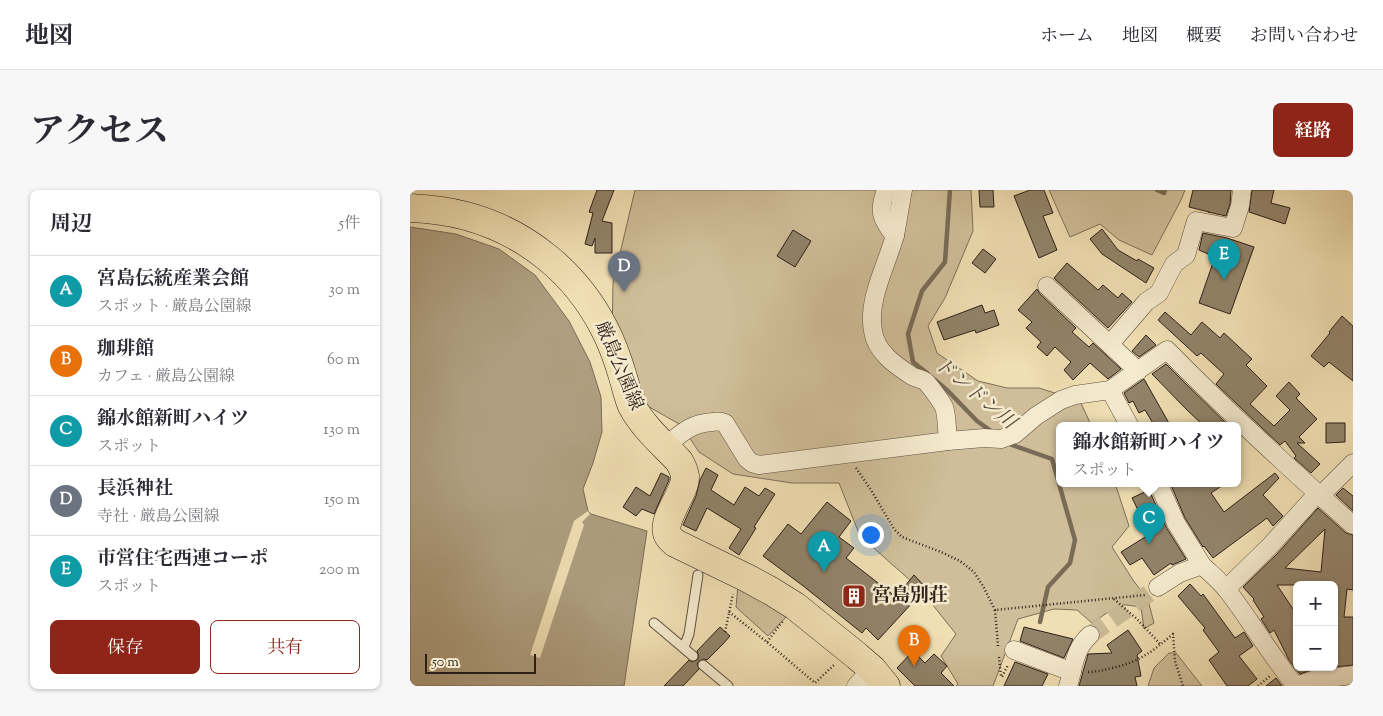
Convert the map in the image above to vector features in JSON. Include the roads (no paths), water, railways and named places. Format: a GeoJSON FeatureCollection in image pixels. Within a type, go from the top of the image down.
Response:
{"type":"FeatureCollection","features":[{"type":"Feature","properties":{"kind":"main road","name":"厳島公園線"},"geometry":{"type":"LineString","coordinates":[[410,208],[446,211],[485,222],[522,240],[539,251],[570,278],[594,310],[604,328],[613,347],[632,405],[644,424],[679,461],[684,469],[683,488],[666,529],[669,538],[763,586],[795,606],[818,623],[871,680]]}},
{"type":"Feature","properties":{"kind":"street"},"geometry":{"type":"LineString","coordinates":[[886,190],[881,214],[886,225],[895,236]]}},
{"type":"Feature","properties":{"kind":"street"},"geometry":{"type":"LineString","coordinates":[[903,190],[895,236],[872,309],[873,332],[878,347],[886,356],[914,377],[926,382],[944,408],[948,441]]}},
{"type":"Feature","properties":{"kind":"street"},"geometry":{"type":"LineString","coordinates":[[1110,344],[1146,302],[1159,293],[1174,264],[1186,255],[1196,221],[1233,228],[1240,206],[1242,190]]}},
{"type":"Feature","properties":{"kind":"street"},"geometry":{"type":"LineString","coordinates":[[1047,286],[1138,371]]}},
{"type":"Feature","properties":{"kind":"street"},"geometry":{"type":"LineString","coordinates":[[665,446],[689,427],[705,422],[721,421],[747,459],[752,463],[760,465],[948,441],[984,438],[1001,439],[1015,434],[1036,416],[1061,400],[1075,395],[1110,390],[1167,350],[1241,422]]}},
{"type":"Feature","properties":{"kind":"street"},"geometry":{"type":"LineString","coordinates":[[1110,390],[1127,422]]}},
{"type":"Feature","properties":{"kind":"street"},"geometry":{"type":"LineString","coordinates":[[1241,422],[1353,526]]}},
{"type":"Feature","properties":{"kind":"street"},"geometry":{"type":"LineString","coordinates":[[1226,589],[1353,463]]}},
{"type":"Feature","properties":{"kind":"street"},"geometry":{"type":"LineString","coordinates":[[1160,487],[1176,523],[1202,565],[1226,589],[1281,668],[1296,686],[1313,680],[1353,676]]}},
{"type":"Feature","properties":{"kind":"street"},"geometry":{"type":"LineString","coordinates":[[1158,587],[1180,573],[1202,565]]}},
{"type":"Feature","properties":{"kind":"street"},"geometry":{"type":"LineString","coordinates":[[1014,650],[1070,679],[1078,648],[1090,635]]}},
{"type":"Feature","properties":{"kind":"lane"},"geometry":{"type":"LineString","coordinates":[[684,648],[698,575]]}},
{"type":"Feature","properties":{"kind":"lane"},"geometry":{"type":"LineString","coordinates":[[654,623],[693,656]]}},
{"type":"Feature","properties":{"kind":"lane"},"geometry":{"type":"LineString","coordinates":[[703,665],[728,686]]}},
{"type":"Feature","properties":{"kind":"waterway","name":"ドンドン川"},"geometry":{"type":"LineString","coordinates":[[927,373],[913,362],[908,334],[922,291],[945,262],[950,190]]}},
{"type":"Feature","properties":{"kind":"waterway","name":"ドンドン川"},"geometry":{"type":"LineString","coordinates":[[1157,190],[1164,193],[1165,190]]}},
{"type":"Feature","properties":{"kind":"waterway","name":"ドンドン川"},"geometry":{"type":"LineString","coordinates":[[935,380],[977,421],[994,433]]}},
{"type":"Feature","properties":{"kind":"waterway","name":"ドンドン川"},"geometry":{"type":"LineString","coordinates":[[1006,442],[1052,459],[1056,473]]}},
{"type":"Feature","properties":{"kind":"waterway","name":"ドンドン川"},"geometry":{"type":"LineString","coordinates":[[1040,622],[1048,587],[1070,563],[1075,540],[1060,487]]}},
{"type":"Feature","properties":{"kind":"tunnel"},"geometry":{"type":"LineString","coordinates":[[1090,635],[1158,587]]}},
{"type":"Feature","properties":{"kind":"place","name":"市営住宅西連コーポ"},"geometry":{"type":"Point","coordinates":[1224,280]}},
{"type":"Feature","properties":{"kind":"place","name":"長浜神社"},"geometry":{"type":"Point","coordinates":[624,292]}},
{"type":"Feature","properties":{"kind":"place","name":"錦水館新町ハイツ"},"geometry":{"type":"Point","coordinates":[1149,544]}},
{"type":"Feature","properties":{"kind":"place","name":"宮島伝統産業会館"},"geometry":{"type":"Point","coordinates":[824,572]}},
{"type":"Feature","properties":{"kind":"place","name":"宮島別荘"},"geometry":{"type":"Point","coordinates":[854,596]}},
{"type":"Feature","properties":{"kind":"place","name":"珈琲館"},"geometry":{"type":"Point","coordinates":[914,666]}}]}
